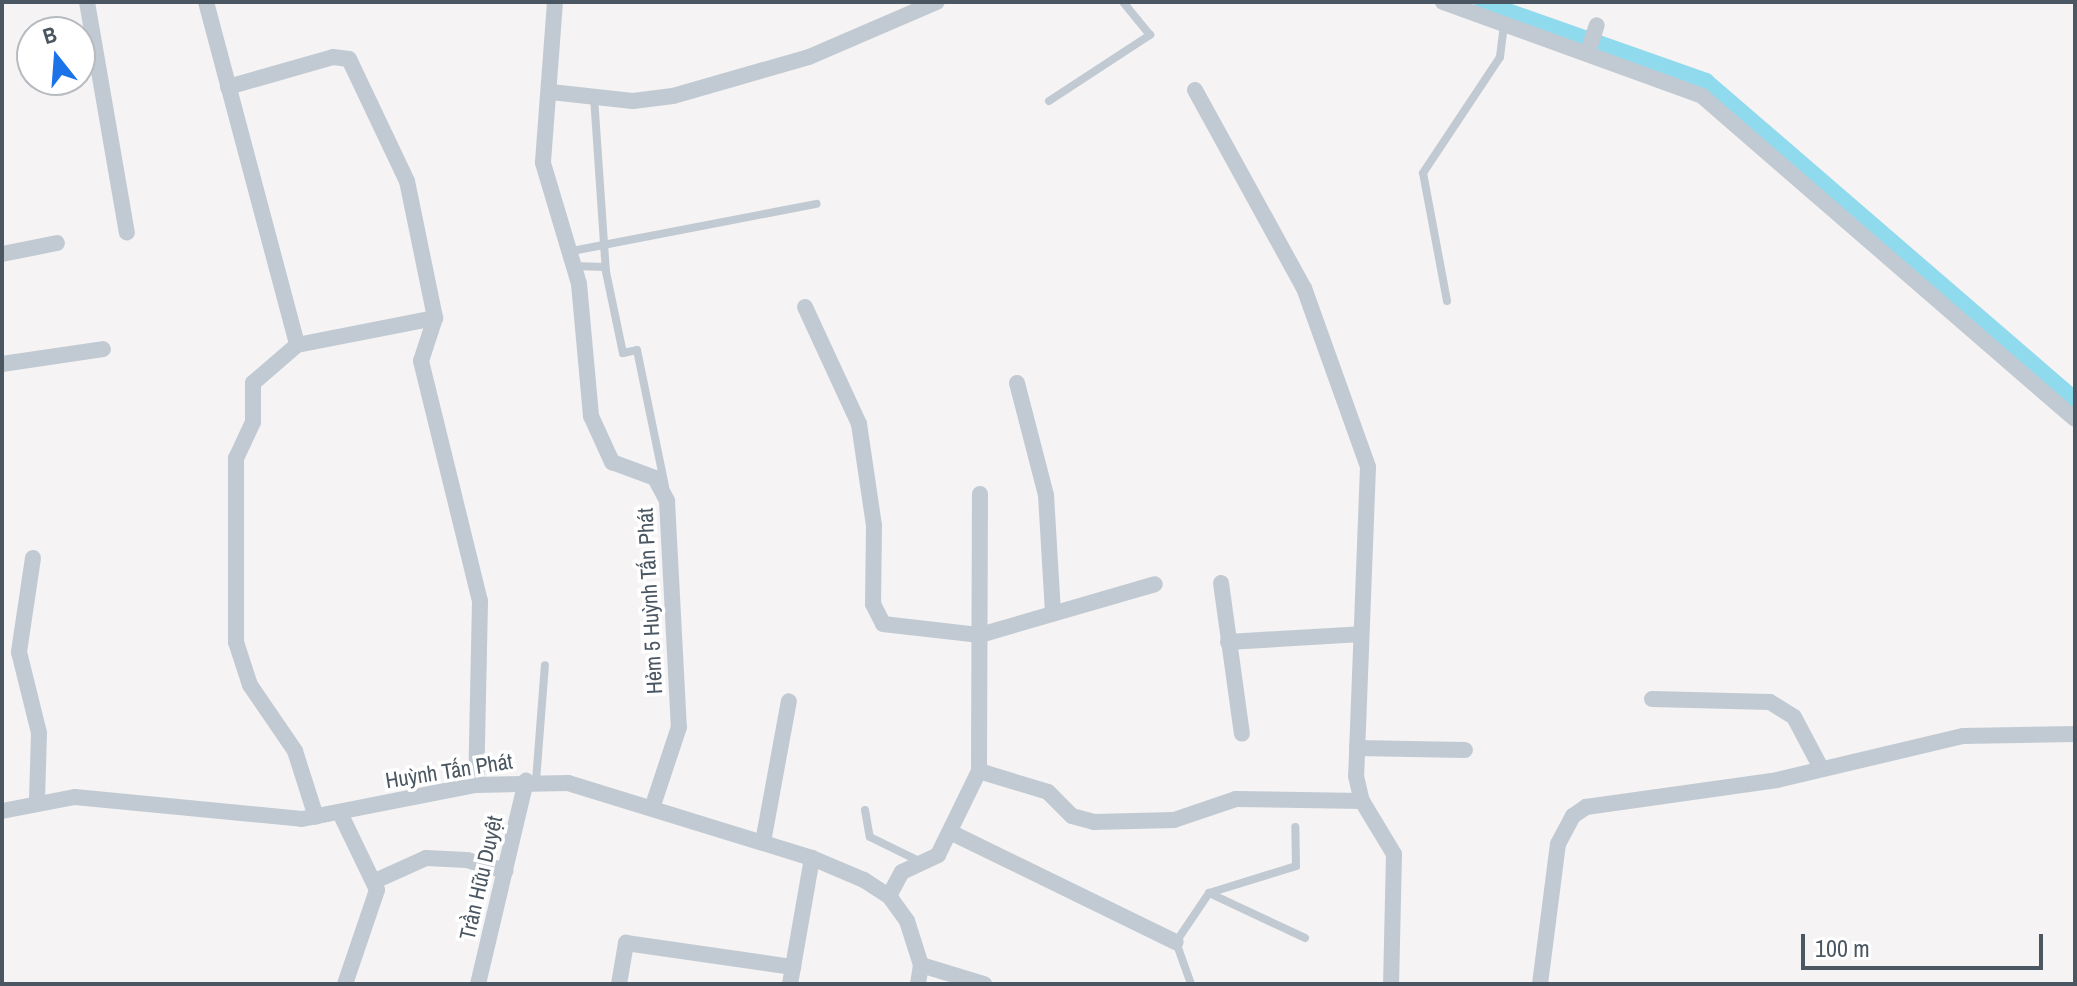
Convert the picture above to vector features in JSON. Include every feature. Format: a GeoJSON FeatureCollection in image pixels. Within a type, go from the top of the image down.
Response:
{"type":"FeatureCollection","features":[{"type":"Feature","properties":{"kind":"street"},"geometry":{"type":"LineString","coordinates":[[87,2],[127,233]]}},
{"type":"Feature","properties":{"kind":"street"},"geometry":{"type":"LineString","coordinates":[[206,2],[297,345]]}},
{"type":"Feature","properties":{"kind":"street","name":"Hẻm 5 Huỳnh Tấn Phát"},"geometry":{"type":"LineString","coordinates":[[555,2],[551,92],[543,163],[574,259],[597,439],[621,470],[655,478],[666,492],[679,727],[652,808]]}},
{"type":"Feature","properties":{"kind":"street"},"geometry":{"type":"LineString","coordinates":[[551,92],[633,101],[683,94],[809,57],[937,2]]}},
{"type":"Feature","properties":{"kind":"street"},"geometry":{"type":"LineString","coordinates":[[1443,2],[1672,80],[1726,114],[2075,419]]}},
{"type":"Feature","properties":{"kind":"street"},"geometry":{"type":"LineString","coordinates":[[1588,52],[1597,25]]}},
{"type":"Feature","properties":{"kind":"street"},"geometry":{"type":"LineString","coordinates":[[228,87],[333,57],[357,65],[407,181],[435,318],[421,361],[480,601],[476,785]]}},
{"type":"Feature","properties":{"kind":"street"},"geometry":{"type":"LineString","coordinates":[[1195,90],[1304,288],[1363,450],[1369,485],[1357,748],[1362,801],[1388,839],[1397,869],[1391,984]]}},
{"type":"Feature","properties":{"kind":"street"},"geometry":{"type":"LineString","coordinates":[[2,254],[57,243]]}},
{"type":"Feature","properties":{"kind":"street"},"geometry":{"type":"LineString","coordinates":[[805,307],[859,424],[874,525],[875,613],[883,624],[980,635],[1155,584]]}},
{"type":"Feature","properties":{"kind":"street"},"geometry":{"type":"LineString","coordinates":[[316,817],[295,751],[250,685],[236,642],[236,458],[253,422],[253,383],[297,345],[435,318]]}},
{"type":"Feature","properties":{"kind":"street"},"geometry":{"type":"LineString","coordinates":[[2,364],[103,349]]}},
{"type":"Feature","properties":{"kind":"street"},"geometry":{"type":"LineString","coordinates":[[1017,383],[1046,495],[1053,613]]}},
{"type":"Feature","properties":{"kind":"street"},"geometry":{"type":"LineString","coordinates":[[918,984],[921,965],[907,921],[889,896],[902,872],[938,855],[979,771],[980,494]]}},
{"type":"Feature","properties":{"kind":"street"},"geometry":{"type":"LineString","coordinates":[[33,558],[19,652],[39,733],[37,800]]}},
{"type":"Feature","properties":{"kind":"street"},"geometry":{"type":"LineString","coordinates":[[1221,583],[1242,734]]}},
{"type":"Feature","properties":{"kind":"street"},"geometry":{"type":"LineString","coordinates":[[1228,642],[1361,634]]}},
{"type":"Feature","properties":{"kind":"street"},"geometry":{"type":"LineString","coordinates":[[1652,699],[1770,702],[1794,717],[1821,768]]}},
{"type":"Feature","properties":{"kind":"street"},"geometry":{"type":"LineString","coordinates":[[763,842],[789,701]]}},
{"type":"Feature","properties":{"kind":"street"},"geometry":{"type":"LineString","coordinates":[[1540,984],[1558,844],[1573,816],[1607,801],[1777,780],[1963,736],[2075,734]]}},
{"type":"Feature","properties":{"kind":"street"},"geometry":{"type":"LineString","coordinates":[[1357,748],[1465,750]]}},
{"type":"Feature","properties":{"kind":"street"},"geometry":{"type":"LineString","coordinates":[[979,771],[1048,792],[1072,816],[1094,822],[1174,820],[1236,799],[1362,801]]}},
{"type":"Feature","properties":{"kind":"street","name":"Huỳnh Tấn Phát"},"geometry":{"type":"LineString","coordinates":[[2,811],[37,800],[152,801],[316,817],[476,785],[531,781],[652,808],[763,842],[812,858],[889,896]]}},
{"type":"Feature","properties":{"kind":"street","name":"Trần Hữu Duyệt"},"geometry":{"type":"LineString","coordinates":[[478,984],[505,871],[531,781]]}},
{"type":"Feature","properties":{"kind":"street"},"geometry":{"type":"LineString","coordinates":[[340,813],[375,881],[377,900],[345,984]]}},
{"type":"Feature","properties":{"kind":"street"},"geometry":{"type":"LineString","coordinates":[[950,832],[1176,942]]}},
{"type":"Feature","properties":{"kind":"street"},"geometry":{"type":"LineString","coordinates":[[375,881],[426,858],[467,860],[505,871]]}},
{"type":"Feature","properties":{"kind":"street"},"geometry":{"type":"LineString","coordinates":[[790,984],[812,858]]}},
{"type":"Feature","properties":{"kind":"street"},"geometry":{"type":"LineString","coordinates":[[619,984],[626,943],[793,967]]}},
{"type":"Feature","properties":{"kind":"street"},"geometry":{"type":"LineString","coordinates":[[921,965],[984,984]]}},
{"type":"Feature","properties":{"kind":"lane"},"geometry":{"type":"LineString","coordinates":[[1049,101],[1150,35],[1123,2]]}},
{"type":"Feature","properties":{"kind":"lane"},"geometry":{"type":"LineString","coordinates":[[1447,301],[1423,173],[1500,57],[1504,23]]}},
{"type":"Feature","properties":{"kind":"lane"},"geometry":{"type":"LineString","coordinates":[[594,96],[606,273]]}},
{"type":"Feature","properties":{"kind":"lane"},"geometry":{"type":"LineString","coordinates":[[574,259],[606,244],[817,204]]}},
{"type":"Feature","properties":{"kind":"lane"},"geometry":{"type":"LineString","coordinates":[[574,259],[605,267],[623,353],[637,350],[666,492]]}},
{"type":"Feature","properties":{"kind":"lane"},"geometry":{"type":"LineString","coordinates":[[531,781],[545,665]]}},
{"type":"Feature","properties":{"kind":"lane"},"geometry":{"type":"LineString","coordinates":[[865,810],[870,837],[921,863]]}},
{"type":"Feature","properties":{"kind":"lane"},"geometry":{"type":"LineString","coordinates":[[1191,984],[1176,942],[1209,893],[1296,866],[1295,827]]}},
{"type":"Feature","properties":{"kind":"lane"},"geometry":{"type":"LineString","coordinates":[[1209,893],[1305,938]]}},
{"type":"Feature","properties":{"kind":"waterway"},"geometry":{"type":"LineString","coordinates":[[1482,2],[1706,81],[2075,399]]}}]}
